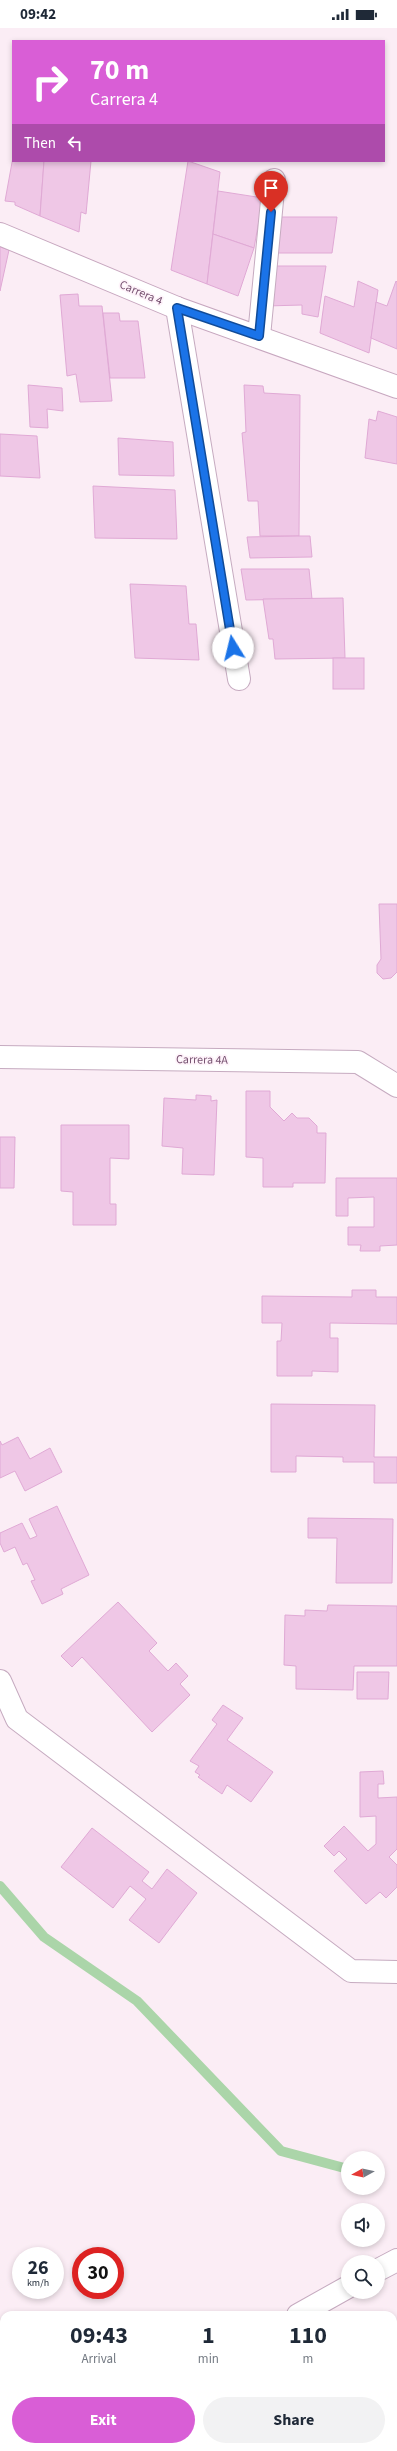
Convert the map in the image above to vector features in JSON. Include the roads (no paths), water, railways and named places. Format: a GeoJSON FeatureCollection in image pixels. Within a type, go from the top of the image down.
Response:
{"type":"FeatureCollection","features":[{"type":"Feature","properties":{"kind":"street"},"geometry":{"type":"LineString","coordinates":[[259,336],[274,180]]}},
{"type":"Feature","properties":{"kind":"street","name":"Carrera 4"},"geometry":{"type":"LineString","coordinates":[[0,234],[177,308],[259,336],[397,387]]}},
{"type":"Feature","properties":{"kind":"street"},"geometry":{"type":"LineString","coordinates":[[177,308],[239,678]]}},
{"type":"Feature","properties":{"kind":"street","name":"Carrera 4A"},"geometry":{"type":"LineString","coordinates":[[0,1057],[358,1062],[397,1086]]}},
{"type":"Feature","properties":{"kind":"street"},"geometry":{"type":"LineString","coordinates":[[0,1681],[17,1719],[351,1971],[397,1972]]}},
{"type":"Feature","properties":{"kind":"street"},"geometry":{"type":"LineString","coordinates":[[385,2266],[397,2260]]}},
{"type":"Feature","properties":{"kind":"street"},"geometry":{"type":"LineString","coordinates":[[305,2311],[341,2291]]}},
{"type":"Feature","properties":{"kind":"waterway"},"geometry":{"type":"LineString","coordinates":[[0,1886],[44,1937],[137,2001],[281,2151],[341,2167]]}}]}
